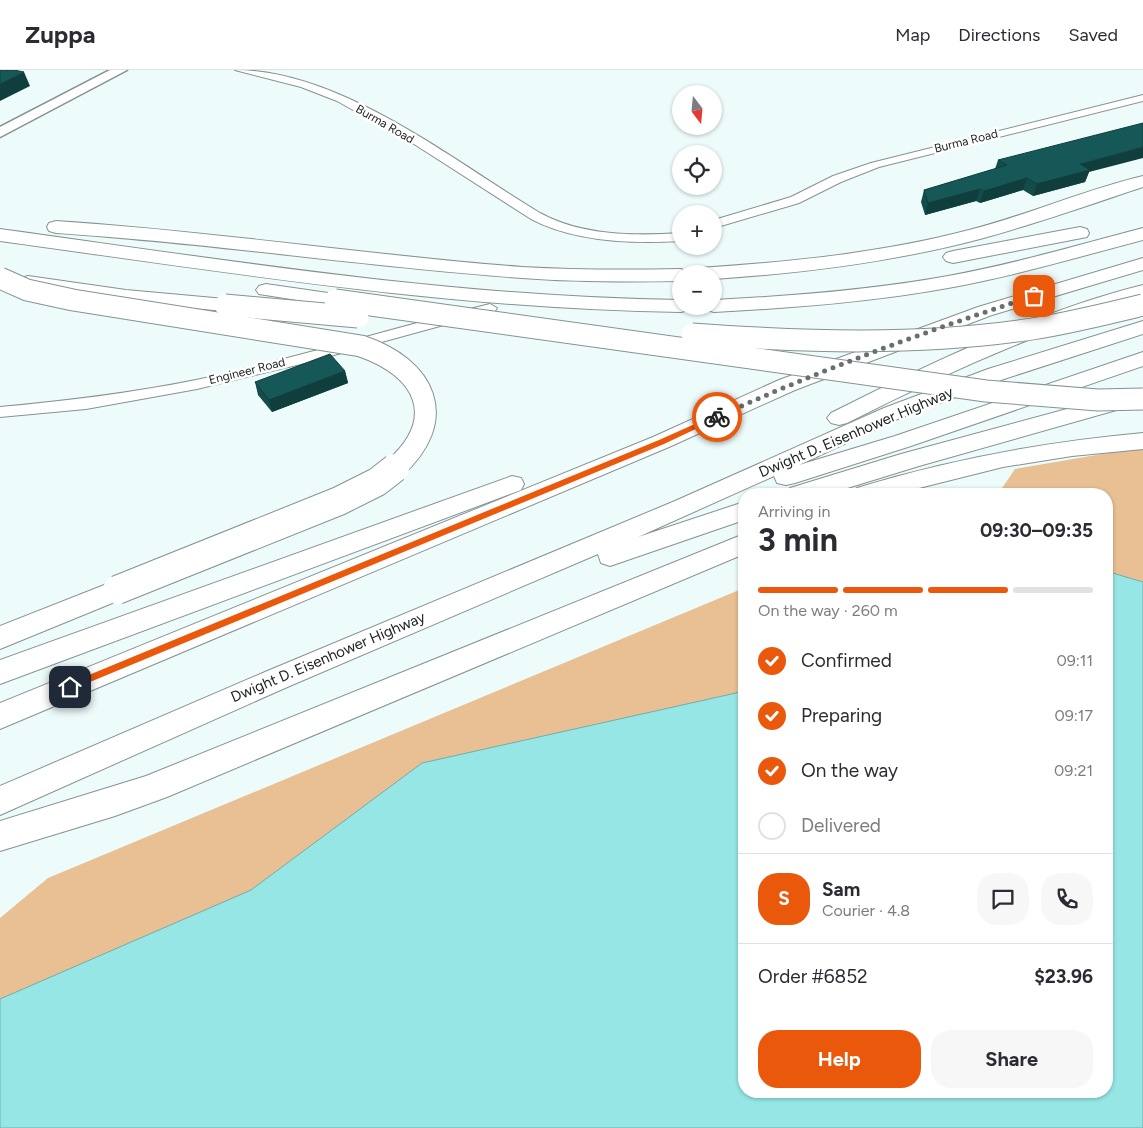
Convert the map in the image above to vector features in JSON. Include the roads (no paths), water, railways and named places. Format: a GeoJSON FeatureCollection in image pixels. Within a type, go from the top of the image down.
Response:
{"type":"FeatureCollection","features":[{"type":"Feature","properties":{"kind":"highway"},"geometry":{"type":"LineString","coordinates":[[722,272],[819,263],[924,246],[996,229],[1143,181]]}},
{"type":"Feature","properties":{"kind":"highway"},"geometry":{"type":"LineString","coordinates":[[722,288],[793,284],[849,276],[1143,221]]}},
{"type":"Feature","properties":{"kind":"highway"},"geometry":{"type":"LineString","coordinates":[[0,225],[88,228],[174,235],[298,251],[508,273],[598,276],[672,275]]}},
{"type":"Feature","properties":{"kind":"highway"},"geometry":{"type":"LineString","coordinates":[[722,306],[804,301],[921,287],[1001,271],[1143,234]]}},
{"type":"Feature","properties":{"kind":"highway"},"geometry":{"type":"LineString","coordinates":[[0,236],[257,270],[461,294],[585,304],[672,306]]}},
{"type":"Feature","properties":{"kind":"highway"},"geometry":{"type":"LineString","coordinates":[[298,251],[387,267],[505,282],[586,289],[672,290]]}},
{"type":"Feature","properties":{"kind":"highway"},"geometry":{"type":"LineString","coordinates":[[0,253],[710,354],[986,390],[1098,400],[1143,409]]}},
{"type":"Feature","properties":{"kind":"highway"},"geometry":{"type":"LineString","coordinates":[[0,672],[451,507],[648,431],[787,385],[968,317],[1143,264]]}},
{"type":"Feature","properties":{"kind":"highway"},"geometry":{"type":"LineString","coordinates":[[0,278],[126,296],[494,330],[710,354]]}},
{"type":"Feature","properties":{"kind":"highway"},"geometry":{"type":"LineString","coordinates":[[0,278],[27,290],[73,300],[361,346],[394,360],[411,374],[422,391],[425,400],[425,420],[419,439],[398,465],[378,481],[342,500],[0,638]]}},
{"type":"Feature","properties":{"kind":"highway"},"geometry":{"type":"LineString","coordinates":[[658,518],[839,418],[956,360],[1034,328],[1143,291]]}},
{"type":"Feature","properties":{"kind":"highway"},"geometry":{"type":"LineString","coordinates":[[335,300],[586,325],[771,340],[841,342],[921,341],[1001,334],[1080,321],[1143,305]]}},
{"type":"Feature","properties":{"kind":"highway","name":"Dwight D. Eisenhower Highway"},"geometry":{"type":"LineString","coordinates":[[0,801],[395,628],[658,518],[918,402],[1143,327]]}},
{"type":"Feature","properties":{"kind":"highway","name":"Dwight D. Eisenhower Highway"},"geometry":{"type":"LineString","coordinates":[[658,518],[926,416],[1143,343]]}},
{"type":"Feature","properties":{"kind":"highway","name":"Dwight D. Eisenhower Highway"},"geometry":{"type":"LineString","coordinates":[[753,488],[903,441],[1143,359]]}},
{"type":"Feature","properties":{"kind":"highway"},"geometry":{"type":"LineString","coordinates":[[0,716],[661,442],[787,385]]}},
{"type":"Feature","properties":{"kind":"highway"},"geometry":{"type":"LineString","coordinates":[[1098,400],[1143,398]]}},
{"type":"Feature","properties":{"kind":"highway"},"geometry":{"type":"LineString","coordinates":[[819,488],[910,460],[1143,398]]}},
{"type":"Feature","properties":{"kind":"highway"},"geometry":{"type":"LineString","coordinates":[[886,488],[988,461],[1063,449],[1143,441]]}},
{"type":"Feature","properties":{"kind":"highway","name":"Dwight D. Eisenhower Highway"},"geometry":{"type":"LineString","coordinates":[[658,518],[738,493]]}},
{"type":"Feature","properties":{"kind":"highway"},"geometry":{"type":"LineString","coordinates":[[395,628],[738,513]]}},
{"type":"Feature","properties":{"kind":"highway"},"geometry":{"type":"LineString","coordinates":[[0,836],[116,802],[156,787],[738,545]]}},
{"type":"Feature","properties":{"kind":"main road"},"geometry":{"type":"LineString","coordinates":[[0,133],[120,70]]}},
{"type":"Feature","properties":{"kind":"street","name":"Burma Road"},"geometry":{"type":"LineString","coordinates":[[240,70],[302,84],[340,99],[520,204],[531,215],[577,230],[624,236],[672,237]]}},
{"type":"Feature","properties":{"kind":"street","name":"Burma Road"},"geometry":{"type":"LineString","coordinates":[[722,221],[772,205],[795,200],[836,179],[882,162],[1143,98]]}},
{"type":"Feature","properties":{"kind":"street","name":"Burma Road"},"geometry":{"type":"LineString","coordinates":[[722,232],[747,226],[784,211],[795,200]]}},
{"type":"Feature","properties":{"kind":"street","name":"Burma Road"},"geometry":{"type":"LineString","coordinates":[[520,204],[610,226],[640,229],[672,227]]}},
{"type":"Feature","properties":{"kind":"street","name":"Engineer Road"},"geometry":{"type":"LineString","coordinates":[[0,412],[99,402],[182,387],[251,372],[490,308]]}},
{"type":"Feature","properties":{"kind":"water"},"geometry":{"type":"Polygon","coordinates":[[[1113,573],[1143,582],[1143,1128],[0,1128],[0,999],[251,890],[422,763],[738,692],[738,1098],[1113,1098],[1113,573]]]}}]}
